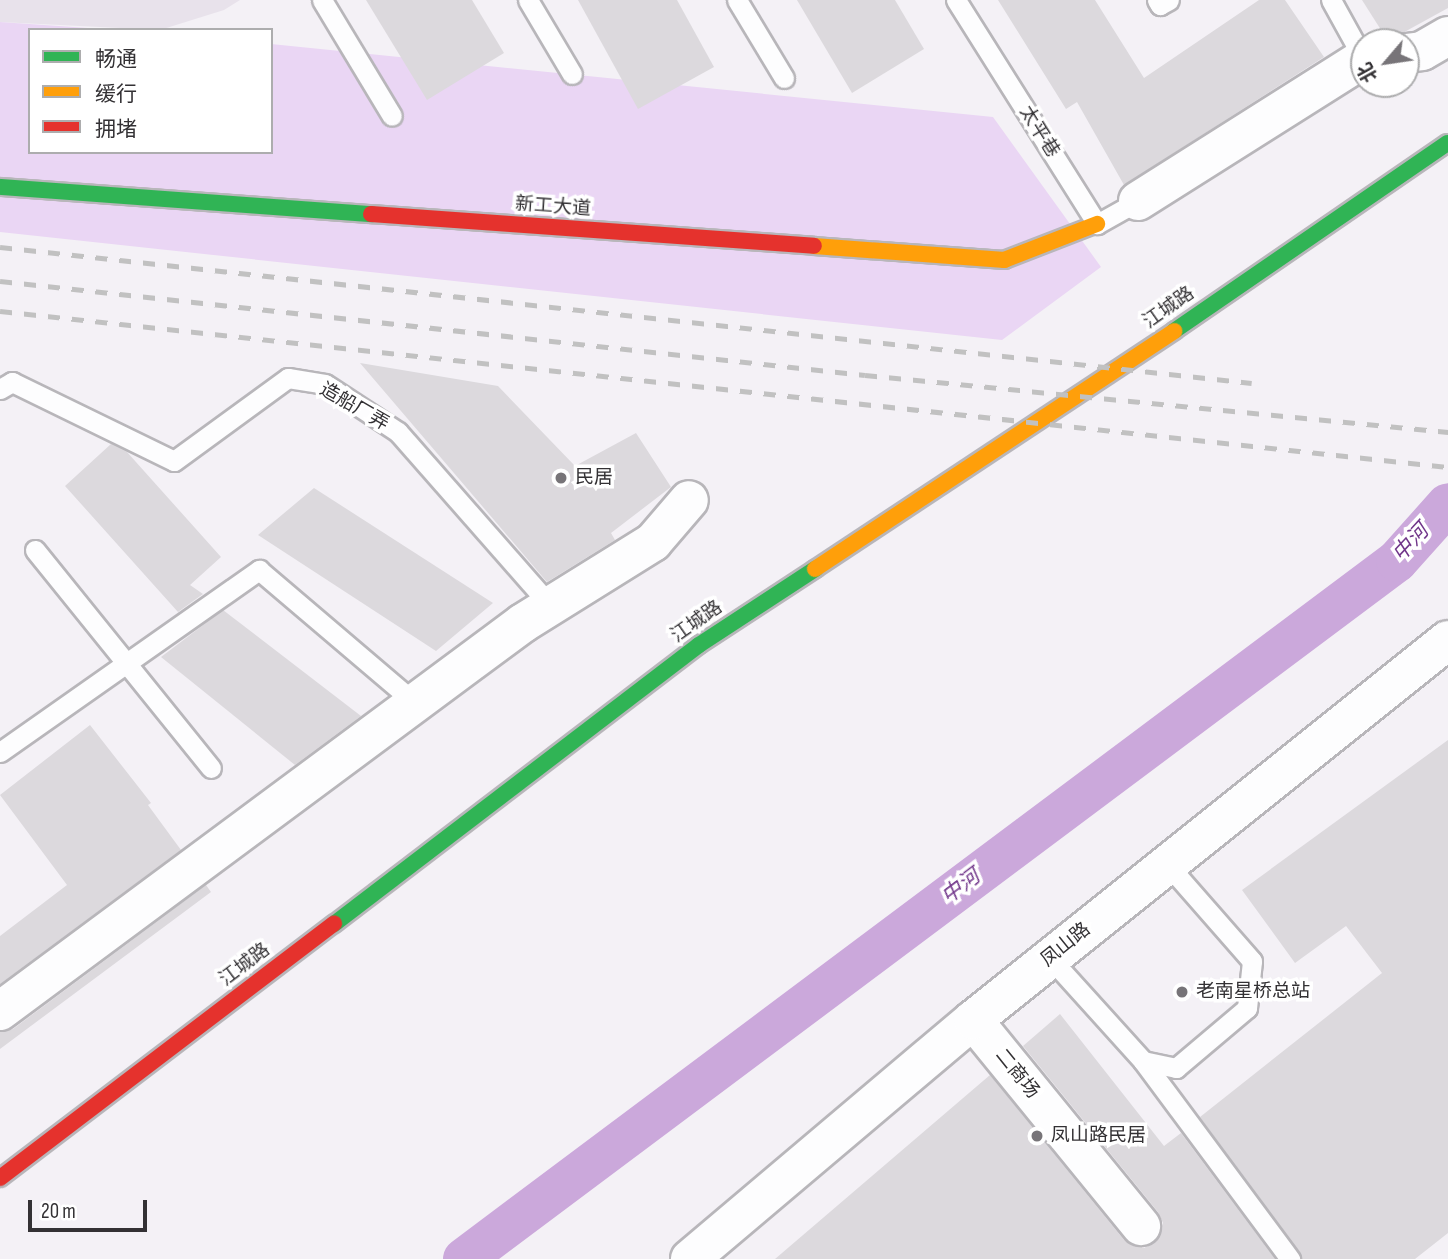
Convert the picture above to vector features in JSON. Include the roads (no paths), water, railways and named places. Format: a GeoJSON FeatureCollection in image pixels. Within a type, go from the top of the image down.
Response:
{"type":"FeatureCollection","features":[{"type":"Feature","properties":{"kind":"main road","name":"江城路"},"geometry":{"type":"LineString","coordinates":[[0,1178],[699,645],[1060,409],[1448,143]]}},
{"type":"Feature","properties":{"kind":"main road","name":"新工大道"},"geometry":{"type":"LineString","coordinates":[[0,187],[1004,260],[1097,224]]}},
{"type":"Feature","properties":{"kind":"street"},"geometry":{"type":"LineString","coordinates":[[1420,51],[1448,36]]}},
{"type":"Feature","properties":{"kind":"street"},"geometry":{"type":"LineString","coordinates":[[1138,201],[1350,67]]}},
{"type":"Feature","properties":{"kind":"street"},"geometry":{"type":"LineString","coordinates":[[0,1011],[415,703],[551,606],[653,542],[689,500]]}},
{"type":"Feature","properties":{"kind":"street","name":"凤山路"},"geometry":{"type":"LineString","coordinates":[[691,1259],[973,1020],[1448,640]]}},
{"type":"Feature","properties":{"kind":"street","name":"二商场"},"geometry":{"type":"LineString","coordinates":[[973,1020],[1141,1226]]}},
{"type":"Feature","properties":{"kind":"lane"},"geometry":{"type":"LineString","coordinates":[[322,0],[391,116]]}},
{"type":"Feature","properties":{"kind":"lane"},"geometry":{"type":"LineString","coordinates":[[528,0],[572,74]]}},
{"type":"Feature","properties":{"kind":"lane"},"geometry":{"type":"LineString","coordinates":[[737,0],[785,78]]}},
{"type":"Feature","properties":{"kind":"lane","name":"太平巷"},"geometry":{"type":"LineString","coordinates":[[956,0],[1097,224]]}},
{"type":"Feature","properties":{"kind":"lane"},"geometry":{"type":"LineString","coordinates":[[1157,0],[1160,5],[1169,0]]}},
{"type":"Feature","properties":{"kind":"lane"},"geometry":{"type":"LineString","coordinates":[[1331,0],[1350,33]]}},
{"type":"Feature","properties":{"kind":"lane"},"geometry":{"type":"LineString","coordinates":[[1097,224],[1138,201]]}},
{"type":"Feature","properties":{"kind":"lane","name":"造船厂弄"},"geometry":{"type":"LineString","coordinates":[[0,389],[12,382],[174,461],[288,379],[325,384],[398,432],[551,606]]}},
{"type":"Feature","properties":{"kind":"lane"},"geometry":{"type":"LineString","coordinates":[[34,550],[211,768]]}},
{"type":"Feature","properties":{"kind":"lane"},"geometry":{"type":"LineString","coordinates":[[0,752],[259,569],[415,703]]}},
{"type":"Feature","properties":{"kind":"lane"},"geometry":{"type":"LineString","coordinates":[[1143,1061],[1176,1068],[1247,1008],[1252,961],[1167,864]]}},
{"type":"Feature","properties":{"kind":"lane"},"geometry":{"type":"LineString","coordinates":[[1050,958],[1143,1061],[1290,1259]]}},
{"type":"Feature","properties":{"kind":"waterway","name":"中河"},"geometry":{"type":"LineString","coordinates":[[464,1259],[1397,561],[1448,504]]}},
{"type":"Feature","properties":{"kind":"railway"},"geometry":{"type":"LineString","coordinates":[[0,247],[1252,383]]}},
{"type":"Feature","properties":{"kind":"railway"},"geometry":{"type":"LineString","coordinates":[[0,281],[865,375],[1448,432]]}},
{"type":"Feature","properties":{"kind":"railway"},"geometry":{"type":"LineString","coordinates":[[0,311],[1448,467]]}},
{"type":"Feature","properties":{"kind":"place","name":"民居"},"geometry":{"type":"Point","coordinates":[561,478]}},
{"type":"Feature","properties":{"kind":"place","name":"老南星桥总站"},"geometry":{"type":"Point","coordinates":[1182,992]}},
{"type":"Feature","properties":{"kind":"place","name":"凤山路民居"},"geometry":{"type":"Point","coordinates":[1037,1136]}}]}
